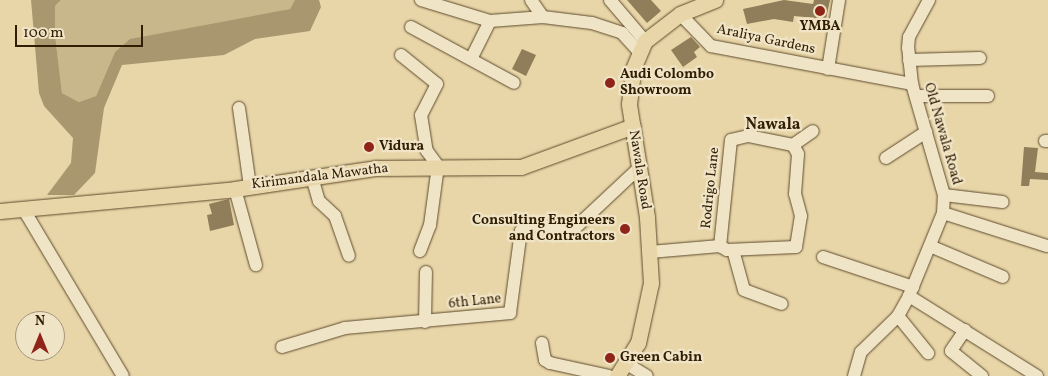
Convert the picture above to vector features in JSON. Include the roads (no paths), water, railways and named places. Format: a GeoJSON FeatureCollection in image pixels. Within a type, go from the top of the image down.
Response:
{"type":"FeatureCollection","features":[{"type":"Feature","properties":{"kind":"main road"},"geometry":{"type":"LineString","coordinates":[[642,46],[684,8],[715,0]]}},
{"type":"Feature","properties":{"kind":"main road","name":"Nawala Road"},"geometry":{"type":"LineString","coordinates":[[622,370],[638,343],[648,306],[650,252],[638,169],[629,85],[642,46]]}},
{"type":"Feature","properties":{"kind":"main road","name":"Kirimandala Mawatha"},"geometry":{"type":"LineString","coordinates":[[0,211],[235,189],[376,168],[438,166],[493,170],[521,167],[633,126]]}},
{"type":"Feature","properties":{"kind":"street"},"geometry":{"type":"LineString","coordinates":[[421,0],[490,22],[543,17],[592,23],[622,34],[642,46]]}},
{"type":"Feature","properties":{"kind":"street"},"geometry":{"type":"LineString","coordinates":[[531,0],[543,17]]}},
{"type":"Feature","properties":{"kind":"street"},"geometry":{"type":"LineString","coordinates":[[610,0],[642,46]]}},
{"type":"Feature","properties":{"kind":"street","name":"Araliya Gardens"},"geometry":{"type":"LineString","coordinates":[[828,69],[839,0]]}},
{"type":"Feature","properties":{"kind":"street","name":"Old Nawala Road"},"geometry":{"type":"LineString","coordinates":[[854,376],[861,352],[898,316],[911,292],[943,213],[944,195],[914,90],[909,60],[909,37],[929,0]]}},
{"type":"Feature","properties":{"kind":"street","name":"Araliya Gardens"},"geometry":{"type":"LineString","coordinates":[[684,8],[711,46],[828,69],[914,90],[988,96]]}},
{"type":"Feature","properties":{"kind":"street"},"geometry":{"type":"LineString","coordinates":[[472,57],[490,22]]}},
{"type":"Feature","properties":{"kind":"street"},"geometry":{"type":"LineString","coordinates":[[411,27],[472,57],[514,83]]}},
{"type":"Feature","properties":{"kind":"street"},"geometry":{"type":"LineString","coordinates":[[401,55],[438,84],[420,123],[427,151],[438,166],[430,225],[420,250]]}},
{"type":"Feature","properties":{"kind":"street"},"geometry":{"type":"LineString","coordinates":[[909,60],[980,58]]}},
{"type":"Feature","properties":{"kind":"street"},"geometry":{"type":"LineString","coordinates":[[239,108],[250,186]]}},
{"type":"Feature","properties":{"kind":"street"},"geometry":{"type":"LineString","coordinates":[[793,145],[813,131]]}},
{"type":"Feature","properties":{"kind":"street"},"geometry":{"type":"LineString","coordinates":[[886,158],[926,132]]}},
{"type":"Feature","properties":{"kind":"street","name":"Rodrigo Lane"},"geometry":{"type":"LineString","coordinates":[[650,252],[720,246],[733,250],[791,249],[799,242],[801,216],[795,194],[798,154],[793,145],[748,136],[731,140],[720,246]]}},
{"type":"Feature","properties":{"kind":"street","name":"6th Lane"},"geometry":{"type":"LineString","coordinates":[[282,347],[345,328],[510,313],[521,231],[536,225],[564,230],[575,228],[638,169]]}},
{"type":"Feature","properties":{"kind":"street"},"geometry":{"type":"LineString","coordinates":[[312,177],[319,201],[335,216],[349,256]]}},
{"type":"Feature","properties":{"kind":"street"},"geometry":{"type":"LineString","coordinates":[[235,189],[256,265]]}},
{"type":"Feature","properties":{"kind":"street"},"geometry":{"type":"LineString","coordinates":[[944,195],[1003,202]]}},
{"type":"Feature","properties":{"kind":"street"},"geometry":{"type":"LineString","coordinates":[[24,210],[124,376]]}},
{"type":"Feature","properties":{"kind":"street"},"geometry":{"type":"LineString","coordinates":[[943,213],[1047,246]]}},
{"type":"Feature","properties":{"kind":"street"},"geometry":{"type":"LineString","coordinates":[[930,246],[1003,277]]}},
{"type":"Feature","properties":{"kind":"street"},"geometry":{"type":"LineString","coordinates":[[733,250],[744,290],[782,304]]}},
{"type":"Feature","properties":{"kind":"street"},"geometry":{"type":"LineString","coordinates":[[823,257],[911,292],[965,330],[1037,376]]}},
{"type":"Feature","properties":{"kind":"street"},"geometry":{"type":"LineString","coordinates":[[425,322],[426,272]]}},
{"type":"Feature","properties":{"kind":"street"},"geometry":{"type":"LineString","coordinates":[[898,316],[928,353]]}},
{"type":"Feature","properties":{"kind":"street"},"geometry":{"type":"LineString","coordinates":[[965,330],[951,350],[982,376]]}},
{"type":"Feature","properties":{"kind":"street"},"geometry":{"type":"LineString","coordinates":[[542,344],[545,360],[550,363],[609,376]]}},
{"type":"Feature","properties":{"kind":"street"},"geometry":{"type":"LineString","coordinates":[[622,370],[647,376]]}},
{"type":"Feature","properties":{"kind":"place","name":"YMBA"},"geometry":{"type":"Point","coordinates":[820,11]}},
{"type":"Feature","properties":{"kind":"place","name":"Audi Colombo Showroom"},"geometry":{"type":"Point","coordinates":[610,83]}},
{"type":"Feature","properties":{"kind":"place","name":"Vidura"},"geometry":{"type":"Point","coordinates":[369,147]}},
{"type":"Feature","properties":{"kind":"place","name":"Consulting Engineers and Contractors"},"geometry":{"type":"Point","coordinates":[625,229]}},
{"type":"Feature","properties":{"kind":"place","name":"Green Cabin"},"geometry":{"type":"Point","coordinates":[610,358]}},
{"type":"Feature","properties":{"kind":"district","name":"Nawala"},"geometry":{"type":"Point","coordinates":[773,125]}}]}
